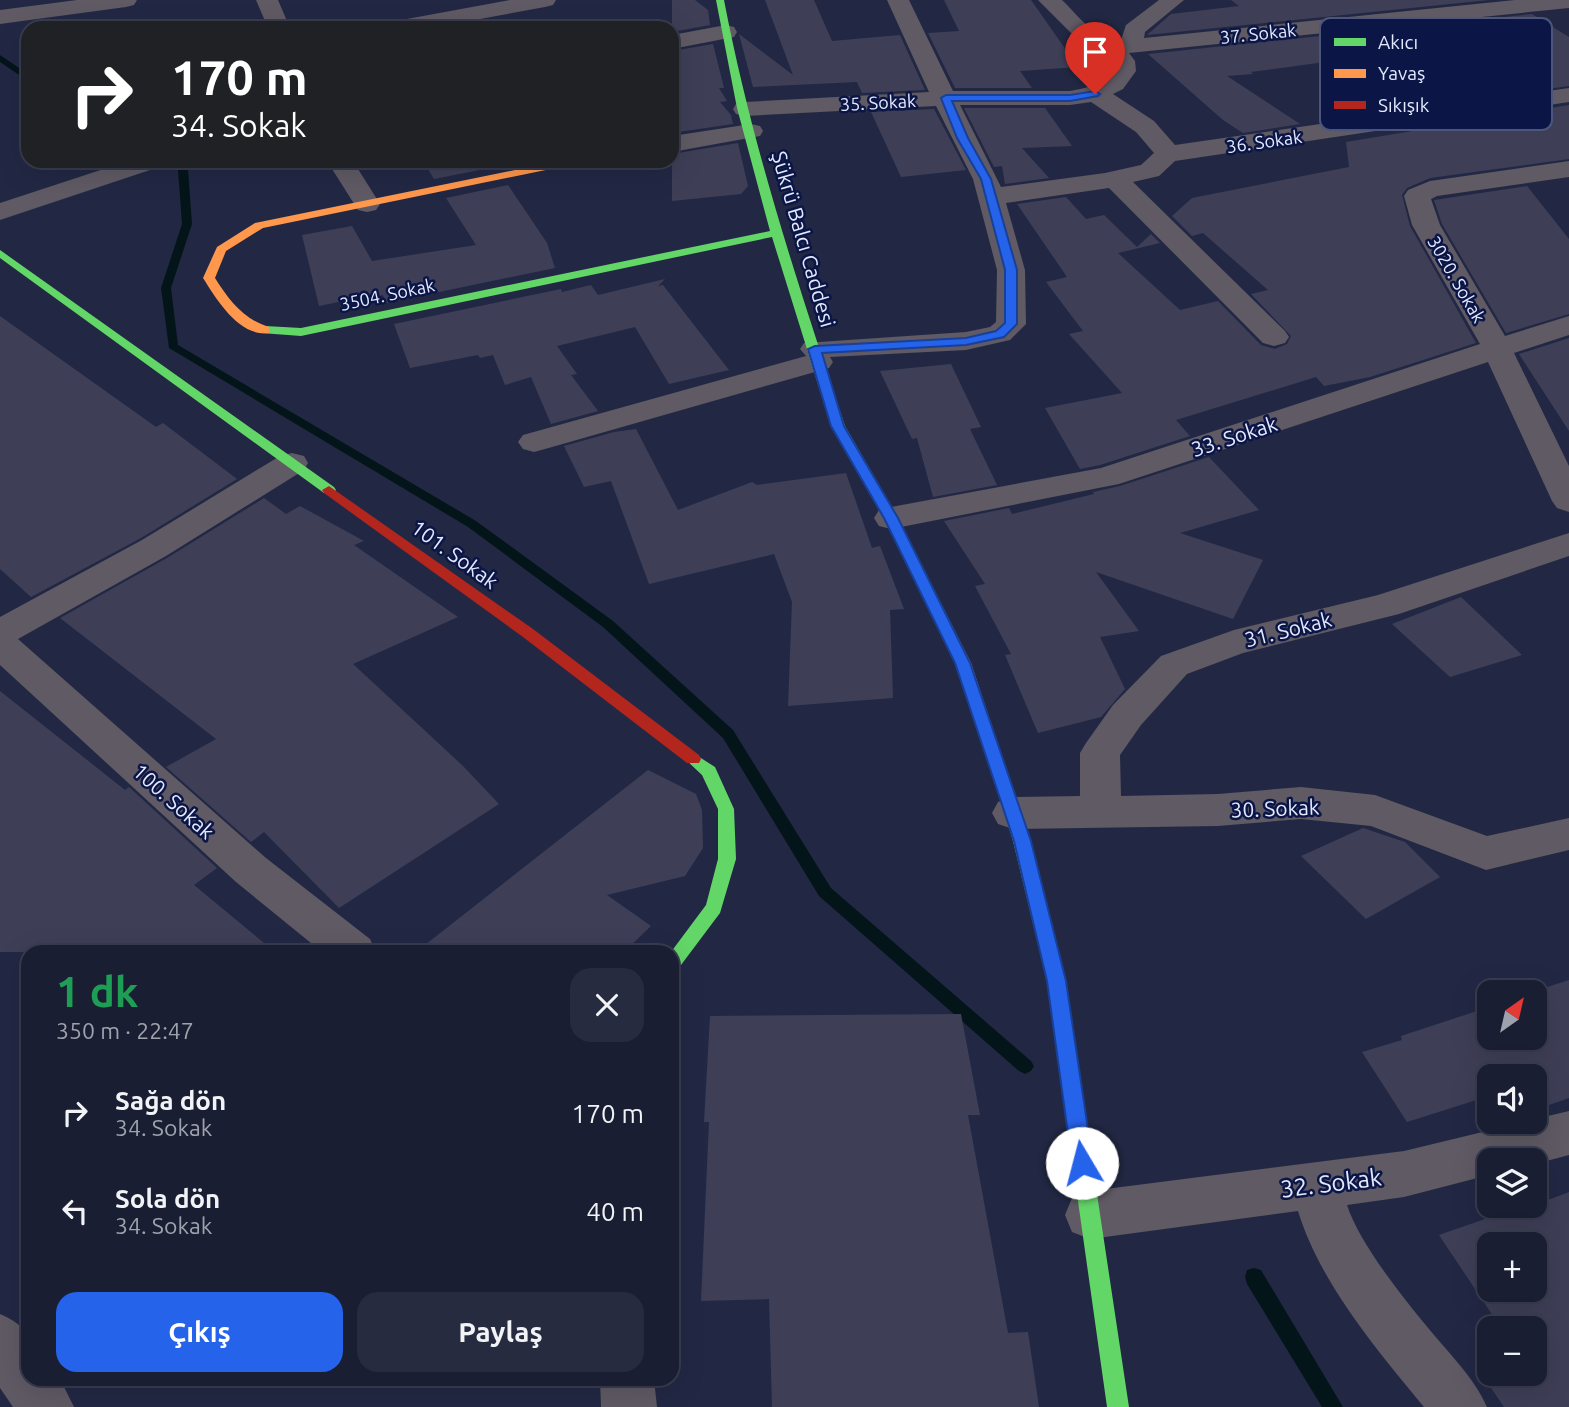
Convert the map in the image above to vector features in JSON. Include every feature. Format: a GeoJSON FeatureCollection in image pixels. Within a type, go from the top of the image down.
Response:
{"type":"FeatureCollection","features":[{"type":"Feature","properties":{"kind":"street"},"geometry":{"type":"LineString","coordinates":[[0,17],[126,0]]}},
{"type":"Feature","properties":{"kind":"street"},"geometry":{"type":"LineString","coordinates":[[267,0],[276,21]]}},
{"type":"Feature","properties":{"kind":"street"},"geometry":{"type":"LineString","coordinates":[[433,21],[545,0]]}},
{"type":"Feature","properties":{"kind":"street","name":"Şükrü Balcı Caddesi"},"geometry":{"type":"LineString","coordinates":[[720,0],[776,233],[838,426],[891,518],[963,663],[1022,841],[1056,981],[1118,1407]]}},
{"type":"Feature","properties":{"kind":"street"},"geometry":{"type":"LineString","coordinates":[[534,442],[817,356],[966,341],[1000,334],[1011,324],[1011,270],[986,179],[962,138],[946,98],[898,0]]}},
{"type":"Feature","properties":{"kind":"street"},"geometry":{"type":"LineString","coordinates":[[1049,0],[1093,42],[1123,47]]}},
{"type":"Feature","properties":{"kind":"street"},"geometry":{"type":"LineString","coordinates":[[1095,94],[1115,85],[1124,71],[1123,47],[1134,30],[1173,0]]}},
{"type":"Feature","properties":{"kind":"street","name":"37. Sokak"},"geometry":{"type":"LineString","coordinates":[[1404,18],[1569,1]]}},
{"type":"Feature","properties":{"kind":"street","name":"37. Sokak"},"geometry":{"type":"LineString","coordinates":[[1123,47],[1320,27]]}},
{"type":"Feature","properties":{"kind":"street"},"geometry":{"type":"LineString","coordinates":[[679,41],[726,32]]}},
{"type":"Feature","properties":{"kind":"street"},"geometry":{"type":"LineString","coordinates":[[990,197],[1115,179],[1150,171],[1167,154],[1161,142],[1138,121],[1095,94]]}},
{"type":"Feature","properties":{"kind":"street","name":"35. Sokak"},"geometry":{"type":"LineString","coordinates":[[679,142],[748,120],[946,98],[1070,98],[1095,94]]}},
{"type":"Feature","properties":{"kind":"street","name":"36. Sokak"},"geometry":{"type":"LineString","coordinates":[[1167,154],[1345,130]]}},
{"type":"Feature","properties":{"kind":"street"},"geometry":{"type":"LineString","coordinates":[[0,212],[131,168]]}},
{"type":"Feature","properties":{"kind":"street"},"geometry":{"type":"LineString","coordinates":[[344,168],[367,204],[541,168]]}},
{"type":"Feature","properties":{"kind":"street","name":"3020. Sokak"},"geometry":{"type":"LineString","coordinates":[[1569,169],[1430,189],[1417,196],[1426,225],[1498,350],[1569,501]]}},
{"type":"Feature","properties":{"kind":"street"},"geometry":{"type":"LineString","coordinates":[[1115,179],[1274,337]]}},
{"type":"Feature","properties":{"kind":"street","name":"3504. Sokak"},"geometry":{"type":"LineString","coordinates":[[367,204],[259,225],[221,249],[209,278],[233,316],[247,325],[276,332],[301,332],[776,233]]}},
{"type":"Feature","properties":{"kind":"street","name":"101. Sokak"},"geometry":{"type":"LineString","coordinates":[[0,253],[528,633],[709,771],[726,809],[727,859],[714,908],[679,955]]}},
{"type":"Feature","properties":{"kind":"street","name":"33. Sokak"},"geometry":{"type":"LineString","coordinates":[[891,518],[1107,477],[1569,325]]}},
{"type":"Feature","properties":{"kind":"street"},"geometry":{"type":"LineString","coordinates":[[0,633],[154,548],[292,463]]}},
{"type":"Feature","properties":{"kind":"street","name":"31. Sokak"},"geometry":{"type":"LineString","coordinates":[[1101,811],[1100,753],[1127,715],[1174,665],[1234,643],[1386,605],[1569,544]]}},
{"type":"Feature","properties":{"kind":"street","name":"100. Sokak"},"geometry":{"type":"LineString","coordinates":[[0,644],[251,870],[345,945]]}},
{"type":"Feature","properties":{"kind":"street","name":"30. Sokak"},"geometry":{"type":"LineString","coordinates":[[1013,813],[1217,810],[1301,803],[1375,811],[1486,853],[1569,834]]}},
{"type":"Feature","properties":{"kind":"street","name":"32. Sokak"},"geometry":{"type":"LineString","coordinates":[[1090,1215],[1404,1174],[1569,1133]]}},
{"type":"Feature","properties":{"kind":"street"},"geometry":{"type":"LineString","coordinates":[[1315,1185],[1331,1235],[1397,1332],[1459,1407]]}},
{"type":"Feature","properties":{"kind":"street"},"geometry":{"type":"LineString","coordinates":[[0,1341],[21,1371]]}},
{"type":"Feature","properties":{"kind":"street"},"geometry":{"type":"LineString","coordinates":[[31,1386],[46,1407]]}},
{"type":"Feature","properties":{"kind":"street"},"geometry":{"type":"LineString","coordinates":[[628,1386],[629,1407]]}},
{"type":"Feature","properties":{"kind":"building"},"geometry":{"type":"Polygon","coordinates":[[[672,0],[695,0],[708,10],[710,25],[679,31],[679,21],[672,21],[672,0]]]}},
{"type":"Feature","properties":{"kind":"building"},"geometry":{"type":"Polygon","coordinates":[[[765,0],[814,0],[832,41],[900,35],[925,90],[862,93],[857,82],[753,87],[739,34],[793,75],[765,0]]]}},
{"type":"Feature","properties":{"kind":"building"},"geometry":{"type":"Polygon","coordinates":[[[944,0],[1031,0],[1078,67],[1020,71],[1032,88],[955,88],[928,33],[959,31],[944,0]]]}},
{"type":"Feature","properties":{"kind":"building"},"geometry":{"type":"Polygon","coordinates":[[[1231,0],[1489,0],[1147,35],[1171,14],[1239,6],[1231,0]]]}},
{"type":"Feature","properties":{"kind":"building"},"geometry":{"type":"Polygon","coordinates":[[[1532,14],[1538,18],[1494,18],[1532,14]]]}},
{"type":"Feature","properties":{"kind":"building"},"geometry":{"type":"Polygon","coordinates":[[[1552,26],[1569,37],[1569,86],[1552,88],[1552,26]]]}},
{"type":"Feature","properties":{"kind":"building"},"geometry":{"type":"Polygon","coordinates":[[[1320,36],[1320,63],[1227,76],[1300,124],[1243,133],[1223,120],[1148,54],[1320,36]]]}},
{"type":"Feature","properties":{"kind":"building"},"geometry":{"type":"Polygon","coordinates":[[[713,44],[724,88],[719,88],[727,101],[720,102],[731,115],[733,124],[679,132],[679,50],[713,44]]]}},
{"type":"Feature","properties":{"kind":"building"},"geometry":{"type":"Polygon","coordinates":[[[1569,105],[1569,159],[1430,178],[1407,188],[1402,195],[1410,226],[1476,343],[1370,377],[1324,386],[1316,377],[1176,420],[1190,436],[1080,469],[1045,408],[1122,393],[1069,334],[1083,331],[1046,282],[1067,277],[1017,204],[1066,197],[1086,219],[1104,215],[1137,247],[1151,234],[1160,243],[1118,253],[1180,310],[1218,301],[1261,345],[1275,349],[1287,344],[1291,336],[1251,294],[1268,290],[1203,233],[1192,236],[1172,216],[1192,198],[1349,167],[1346,142],[1418,130],[1552,130],[1552,108],[1569,105]]]}},
{"type":"Feature","properties":{"kind":"building"},"geometry":{"type":"Polygon","coordinates":[[[964,108],[1045,108],[1072,146],[1022,148],[1049,178],[1005,184],[1002,166],[994,167],[964,108]]]}},
{"type":"Feature","properties":{"kind":"building"},"geometry":{"type":"Polygon","coordinates":[[[934,109],[966,170],[901,177],[871,112],[934,109]]]}},
{"type":"Feature","properties":{"kind":"building"},"geometry":{"type":"Polygon","coordinates":[[[738,143],[748,186],[741,194],[672,201],[672,168],[679,168],[679,153],[738,143]]]}},
{"type":"Feature","properties":{"kind":"building"},"geometry":{"type":"Polygon","coordinates":[[[427,168],[490,168],[434,179],[427,168]]]}},
{"type":"Feature","properties":{"kind":"building"},"geometry":{"type":"Polygon","coordinates":[[[508,185],[547,243],[555,268],[386,303],[383,295],[319,306],[302,235],[352,226],[372,261],[476,245],[446,198],[508,185]]]}},
{"type":"Feature","properties":{"kind":"building"},"geometry":{"type":"Polygon","coordinates":[[[1527,186],[1569,239],[1569,314],[1506,333],[1442,224],[1434,200],[1527,186]]]}},
{"type":"Feature","properties":{"kind":"building"},"geometry":{"type":"Polygon","coordinates":[[[665,279],[658,286],[663,285],[729,370],[669,384],[635,327],[557,346],[577,374],[571,375],[598,411],[551,424],[531,377],[505,385],[493,355],[480,358],[478,355],[410,368],[394,324],[561,289],[562,292],[591,285],[598,295],[665,279]]]}},
{"type":"Feature","properties":{"kind":"building"},"geometry":{"type":"Polygon","coordinates":[[[0,316],[156,427],[163,423],[237,479],[141,538],[31,597],[0,569],[0,316]]]}},
{"type":"Feature","properties":{"kind":"building"},"geometry":{"type":"Polygon","coordinates":[[[1569,338],[1569,431],[1519,354],[1569,338]]]}},
{"type":"Feature","properties":{"kind":"building"},"geometry":{"type":"Polygon","coordinates":[[[951,364],[981,427],[970,429],[997,485],[933,497],[917,438],[912,439],[880,371],[951,364]]]}},
{"type":"Feature","properties":{"kind":"building"},"geometry":{"type":"Polygon","coordinates":[[[636,429],[678,510],[752,482],[757,485],[846,473],[872,548],[880,546],[904,609],[890,610],[893,698],[788,706],[792,602],[774,554],[649,584],[611,481],[584,487],[564,446],[614,432],[636,429]]]}},
{"type":"Feature","properties":{"kind":"building"},"geometry":{"type":"Polygon","coordinates":[[[1209,457],[1259,510],[1180,533],[1263,560],[1233,619],[1096,572],[1139,631],[1100,637],[1125,689],[1101,717],[1038,733],[1005,655],[1011,654],[975,586],[985,584],[944,521],[1009,508],[1012,514],[1094,494],[1093,492],[1209,457]]]}},
{"type":"Feature","properties":{"kind":"building"},"geometry":{"type":"Polygon","coordinates":[[[264,498],[286,514],[300,506],[364,541],[354,545],[458,617],[353,664],[463,766],[499,804],[339,908],[264,832],[251,842],[166,767],[216,739],[60,618],[167,558],[264,498]]]}},
{"type":"Feature","properties":{"kind":"building"},"geometry":{"type":"Polygon","coordinates":[[[1461,597],[1522,655],[1450,677],[1392,624],[1461,597]]]}},
{"type":"Feature","properties":{"kind":"building"},"geometry":{"type":"Polygon","coordinates":[[[0,691],[125,790],[129,787],[217,868],[194,885],[267,945],[21,945],[21,952],[0,952],[0,691]]]}},
{"type":"Feature","properties":{"kind":"building"},"geometry":{"type":"Polygon","coordinates":[[[648,770],[696,794],[702,810],[703,848],[685,876],[607,895],[651,926],[631,945],[425,945],[648,770]]]}},
{"type":"Feature","properties":{"kind":"building"},"geometry":{"type":"Polygon","coordinates":[[[1363,828],[1405,842],[1440,877],[1366,919],[1301,856],[1363,828]]]}},
{"type":"Feature","properties":{"kind":"building"},"geometry":{"type":"Polygon","coordinates":[[[1569,980],[1569,1098],[1547,1106],[1547,1064],[1477,1064],[1477,1100],[1407,1122],[1362,1052],[1402,1040],[1401,1036],[1477,1011],[1477,1050],[1547,1050],[1547,987],[1569,980]]]}},
{"type":"Feature","properties":{"kind":"building"},"geometry":{"type":"Polygon","coordinates":[[[961,1014],[980,1115],[968,1115],[1008,1333],[1028,1332],[1039,1407],[772,1407],[769,1299],[701,1301],[709,1122],[704,1122],[710,1016],[961,1014]]]}},
{"type":"Feature","properties":{"kind":"building"},"geometry":{"type":"Polygon","coordinates":[[[1569,1192],[1569,1407],[1504,1407],[1490,1386],[1547,1386],[1547,1316],[1493,1316],[1484,1302],[1547,1302],[1547,1232],[1477,1232],[1477,1292],[1439,1235],[1488,1218],[1547,1218],[1547,1200],[1569,1192]]]}},
{"type":"Feature","properties":{"kind":"waterway"},"geometry":{"type":"LineString","coordinates":[[0,58],[21,73]]}},
{"type":"Feature","properties":{"kind":"waterway"},"geometry":{"type":"LineString","coordinates":[[182,168],[187,224],[166,288],[173,346],[472,524],[608,624],[728,734],[825,892],[1025,1066]]}},
{"type":"Feature","properties":{"kind":"waterway"},"geometry":{"type":"LineString","coordinates":[[1254,1277],[1333,1407]]}},
{"type":"Feature","properties":{"kind":"traffic: fast"},"geometry":{"type":"LineString","coordinates":[[720,0],[742,108],[771,215],[838,426],[853,452]]}},
{"type":"Feature","properties":{"kind":"traffic: fast"},"geometry":{"type":"LineString","coordinates":[[265,330],[301,332],[776,233]]}},
{"type":"Feature","properties":{"kind":"traffic: fast"},"geometry":{"type":"LineString","coordinates":[[0,253],[329,490]]}},
{"type":"Feature","properties":{"kind":"traffic: fast"},"geometry":{"type":"LineString","coordinates":[[679,955],[714,908],[727,859],[726,809],[709,771],[693,759]]}},
{"type":"Feature","properties":{"kind":"traffic: fast"},"geometry":{"type":"LineString","coordinates":[[1007,795],[1022,841],[1056,981],[1118,1407]]}},
{"type":"Feature","properties":{"kind":"traffic: slow"},"geometry":{"type":"LineString","coordinates":[[265,330],[239,317],[209,278],[221,249],[259,225],[540,168]]}},
{"type":"Feature","properties":{"kind":"traffic: slow"},"geometry":{"type":"LineString","coordinates":[[853,452],[891,518],[963,663],[1007,795]]}},
{"type":"Feature","properties":{"kind":"traffic: jam"},"geometry":{"type":"LineString","coordinates":[[329,490],[528,633],[693,759]]}},
{"type":"Feature","properties":{"kind":"route"},"geometry":{"type":"LineString","coordinates":[[1082,1163],[1056,981],[1022,841],[963,663],[891,518],[838,426],[815,349],[966,341],[1000,334],[1011,324],[1011,270],[986,179],[962,138],[946,98],[1070,98],[1095,94]]}}]}
